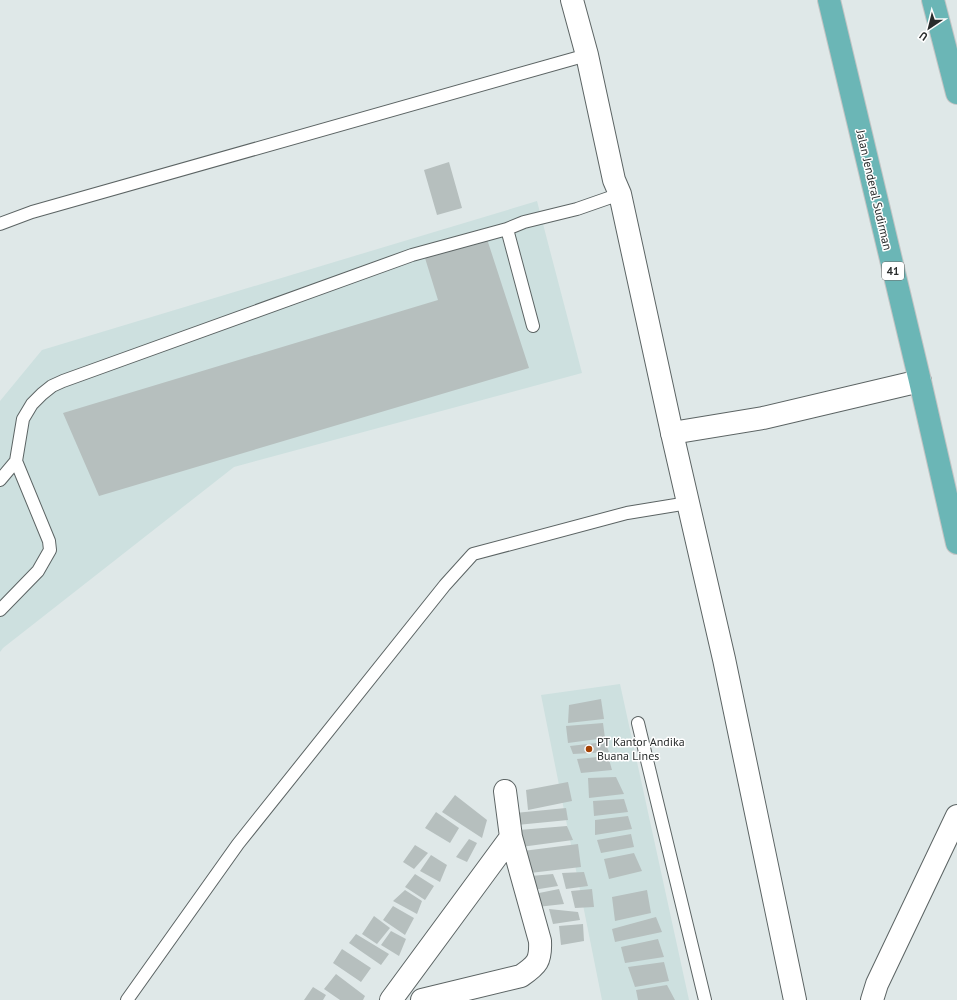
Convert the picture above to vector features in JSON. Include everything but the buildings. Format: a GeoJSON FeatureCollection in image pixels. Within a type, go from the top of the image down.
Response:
{"type":"FeatureCollection","features":[{"type":"Feature","properties":{"kind":"highway","name":"Jalan Jenderal Sudirman"},"geometry":{"type":"LineString","coordinates":[[828,0],[920,381],[957,543]]}},
{"type":"Feature","properties":{"kind":"highway"},"geometry":{"type":"LineString","coordinates":[[933,0],[957,93]]}},
{"type":"Feature","properties":{"kind":"street"},"geometry":{"type":"LineString","coordinates":[[572,0],[587,55],[614,180],[620,194],[672,433],[724,659],[795,1000]]}},
{"type":"Feature","properties":{"kind":"street"},"geometry":{"type":"LineString","coordinates":[[672,433],[763,418],[920,381]]}},
{"type":"Feature","properties":{"kind":"street"},"geometry":{"type":"LineString","coordinates":[[422,1000],[521,976],[537,963],[541,953],[540,941],[511,837],[505,791]]}},
{"type":"Feature","properties":{"kind":"street"},"geometry":{"type":"LineString","coordinates":[[872,1000],[877,984],[957,816]]}},
{"type":"Feature","properties":{"kind":"street"},"geometry":{"type":"LineString","coordinates":[[391,1000],[511,837]]}},
{"type":"Feature","properties":{"kind":"lane"},"geometry":{"type":"LineString","coordinates":[[0,224],[32,212],[587,55]]}},
{"type":"Feature","properties":{"kind":"lane"},"geometry":{"type":"LineString","coordinates":[[0,480],[16,461],[23,419],[32,404],[52,386],[63,380],[412,255],[507,229],[524,222],[577,209],[620,194]]}},
{"type":"Feature","properties":{"kind":"lane"},"geometry":{"type":"LineString","coordinates":[[507,229],[533,326]]}},
{"type":"Feature","properties":{"kind":"lane"},"geometry":{"type":"LineString","coordinates":[[0,610],[38,571],[50,550],[49,541],[16,461]]}},
{"type":"Feature","properties":{"kind":"lane"},"geometry":{"type":"LineString","coordinates":[[127,1000],[238,844],[445,586],[473,554],[627,513],[688,503]]}},
{"type":"Feature","properties":{"kind":"lane"},"geometry":{"type":"LineString","coordinates":[[638,723],[705,1000]]}},
{"type":"Feature","properties":{"kind":"shaded area"},"geometry":{"type":"Polygon","coordinates":[[[537,201],[582,373],[234,467],[3,648],[0,652],[0,401],[42,350],[537,201]]]}},
{"type":"Feature","properties":{"kind":"shaded area"},"geometry":{"type":"Polygon","coordinates":[[[620,684],[689,1000],[602,1000],[541,695],[620,684]]]}},
{"type":"Feature","properties":{"kind":"place","name":"PT Kantor Andika Buana Lines"},"geometry":{"type":"Point","coordinates":[589,749]}}]}
